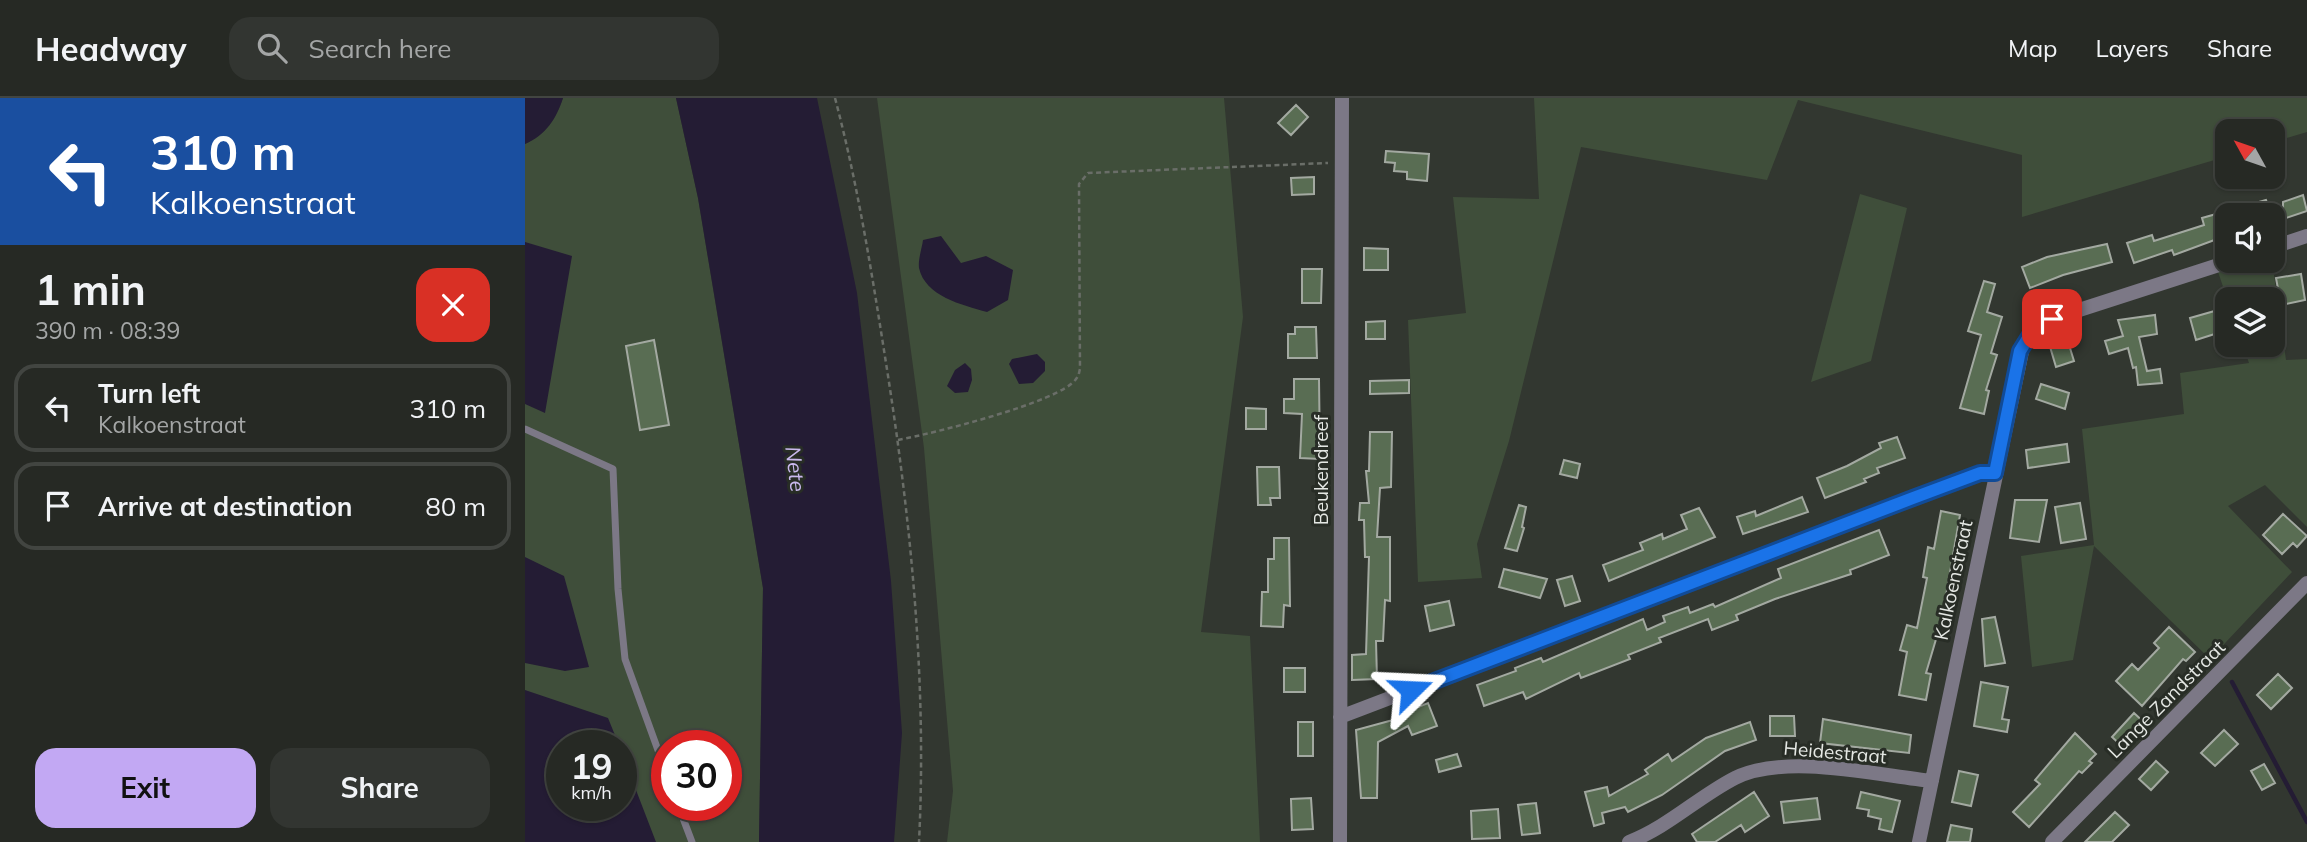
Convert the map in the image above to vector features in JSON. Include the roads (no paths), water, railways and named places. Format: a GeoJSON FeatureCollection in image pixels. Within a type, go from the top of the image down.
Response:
{"type":"FeatureCollection","features":[{"type":"Feature","properties":{"kind":"street","name":"Beukendreef"},"geometry":{"type":"LineString","coordinates":[[1340,842],[1342,98]]}},
{"type":"Feature","properties":{"kind":"street"},"geometry":{"type":"LineString","coordinates":[[2285,243],[2307,236]]}},
{"type":"Feature","properties":{"kind":"street","name":"Kalkoenstraat"},"geometry":{"type":"LineString","coordinates":[[1919,842],[2020,351],[2035,327],[2215,266]]}},
{"type":"Feature","properties":{"kind":"street"},"geometry":{"type":"LineString","coordinates":[[1340,717],[1980,473],[1995,473]]}},
{"type":"Feature","properties":{"kind":"street","name":"Lange Zandstraat"},"geometry":{"type":"LineString","coordinates":[[2052,842],[2307,583]]}},
{"type":"Feature","properties":{"kind":"street","name":"Heidestraat"},"geometry":{"type":"LineString","coordinates":[[1629,842],[1668,822],[1734,779],[1769,767],[1801,766],[1931,781]]}},
{"type":"Feature","properties":{"kind":"lane"},"geometry":{"type":"LineString","coordinates":[[525,429],[613,469],[618,589],[625,659],[651,731]]}},
{"type":"Feature","properties":{"kind":"lane"},"geometry":{"type":"LineString","coordinates":[[684,821],[692,842]]}},
{"type":"Feature","properties":{"kind":"water"},"geometry":{"type":"Polygon","coordinates":[[[525,98],[563,98],[549,126],[525,144],[525,98]]]}},
{"type":"Feature","properties":{"kind":"water","name":"Nete"},"geometry":{"type":"Polygon","coordinates":[[[676,98],[817,98],[857,293],[891,581],[902,733],[894,842],[759,842],[763,588],[698,198],[676,98]]]}},
{"type":"Feature","properties":{"kind":"water"},"geometry":{"type":"Polygon","coordinates":[[[941,236],[961,263],[986,256],[1013,270],[1008,300],[987,312],[946,298],[929,286],[919,268],[923,240],[941,236]]]}},
{"type":"Feature","properties":{"kind":"water"},"geometry":{"type":"Polygon","coordinates":[[[525,242],[572,256],[545,413],[525,404],[525,242]]]}},
{"type":"Feature","properties":{"kind":"water"},"geometry":{"type":"Polygon","coordinates":[[[1037,354],[1045,362],[1045,371],[1033,383],[1019,384],[1009,364],[1012,359],[1037,354]]]}},
{"type":"Feature","properties":{"kind":"water"},"geometry":{"type":"Polygon","coordinates":[[[965,363],[971,369],[972,380],[968,392],[955,393],[947,386],[955,370],[965,363]]]}},
{"type":"Feature","properties":{"kind":"water"},"geometry":{"type":"Polygon","coordinates":[[[525,557],[564,576],[589,667],[565,671],[525,663],[525,557]]]}},
{"type":"Feature","properties":{"kind":"water"},"geometry":{"type":"Polygon","coordinates":[[[525,690],[608,718],[613,730],[546,730],[546,821],[637,821],[637,793],[656,842],[525,842],[525,690]]]}},
{"type":"Feature","properties":{"kind":"waterway"},"geometry":{"type":"LineString","coordinates":[[2232,682],[2307,822]]}}]}
